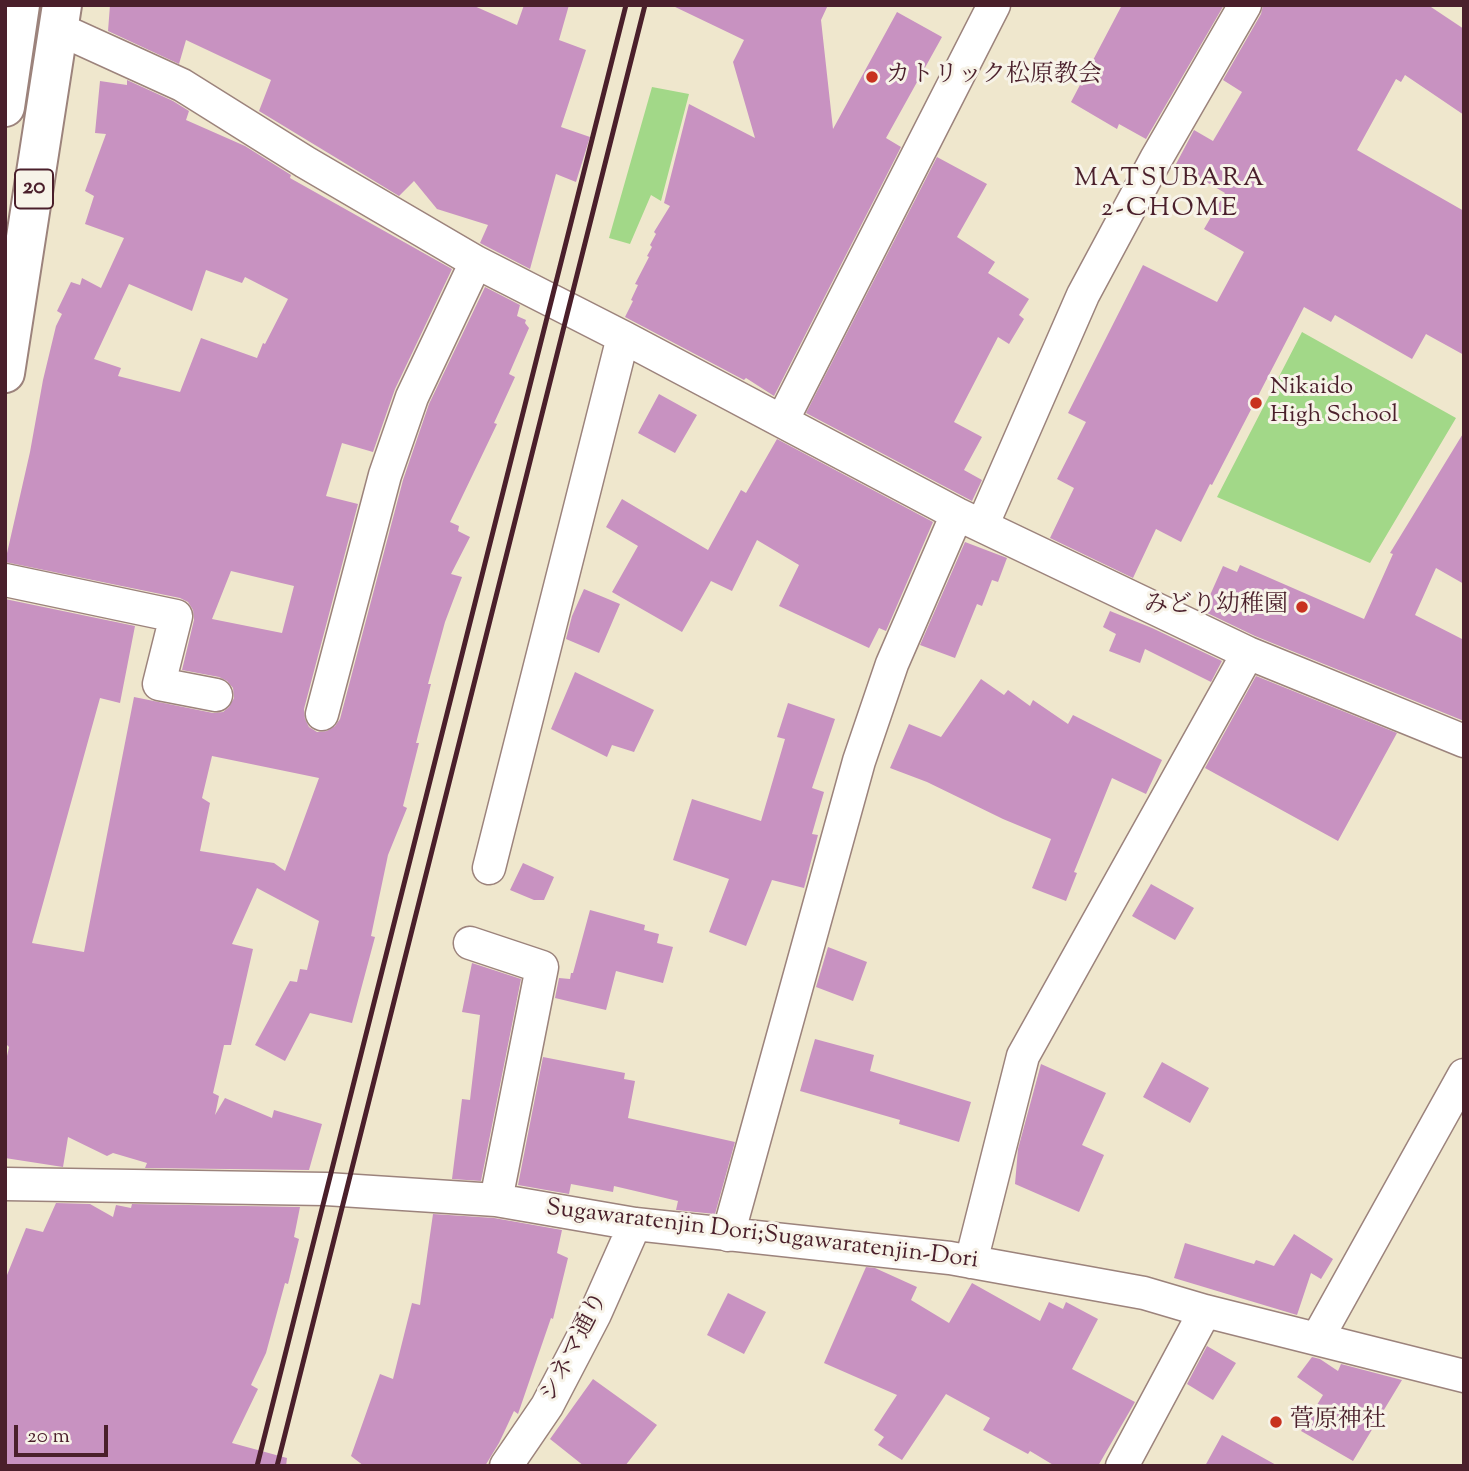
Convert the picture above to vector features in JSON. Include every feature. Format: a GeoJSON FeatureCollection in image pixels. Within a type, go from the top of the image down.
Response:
{"type":"FeatureCollection","features":[{"type":"Feature","properties":{"kind":"highway"},"geometry":{"type":"LineString","coordinates":[[5,107],[20,5]]}},
{"type":"Feature","properties":{"kind":"highway"},"geometry":{"type":"LineString","coordinates":[[5,226],[55,13]]}},
{"type":"Feature","properties":{"kind":"highway","name":"20"},"geometry":{"type":"LineString","coordinates":[[5,373],[55,13]]}},
{"type":"Feature","properties":{"kind":"street"},"geometry":{"type":"LineString","coordinates":[[782,421],[994,5]]}},
{"type":"Feature","properties":{"kind":"street"},"geometry":{"type":"LineString","coordinates":[[728,1235],[859,761],[892,664],[970,520],[1083,295],[1156,159],[1245,5]]}},
{"type":"Feature","properties":{"kind":"street"},"geometry":{"type":"LineString","coordinates":[[55,13],[182,85],[316,169],[476,262],[970,520],[1248,653],[1464,741]]}},
{"type":"Feature","properties":{"kind":"street"},"geometry":{"type":"LineString","coordinates":[[322,714],[385,475],[412,397],[476,262]]}},
{"type":"Feature","properties":{"kind":"street"},"geometry":{"type":"LineString","coordinates":[[489,868],[623,337]]}},
{"type":"Feature","properties":{"kind":"street"},"geometry":{"type":"LineString","coordinates":[[5,580],[176,616],[159,684],[216,695]]}},
{"type":"Feature","properties":{"kind":"street"},"geometry":{"type":"LineString","coordinates":[[971,1262],[1023,1056],[1248,653]]}},
{"type":"Feature","properties":{"kind":"street"},"geometry":{"type":"LineString","coordinates":[[470,943],[542,967],[496,1200]]}},
{"type":"Feature","properties":{"kind":"street"},"geometry":{"type":"LineString","coordinates":[[1317,1339],[1464,1075]]}},
{"type":"Feature","properties":{"kind":"street","name":"Sugawaratenjin Dori;Sugawaratenjin-Dori"},"geometry":{"type":"LineString","coordinates":[[5,1184],[327,1189],[496,1200],[635,1224],[858,1247],[971,1262],[1144,1293],[1205,1311],[1464,1376]]}},
{"type":"Feature","properties":{"kind":"street","name":"シネマ通り"},"geometry":{"type":"LineString","coordinates":[[506,1466],[547,1406],[595,1314],[635,1224]]}},
{"type":"Feature","properties":{"kind":"street"},"geometry":{"type":"LineString","coordinates":[[1122,1466],[1205,1311]]}},
{"type":"Feature","properties":{"kind":"green space"},"geometry":{"type":"Polygon","coordinates":[[[652,87],[689,94],[661,201],[651,195],[630,244],[609,238],[652,87]]]}},
{"type":"Feature","properties":{"kind":"green space"},"geometry":{"type":"Polygon","coordinates":[[[1302,332],[1456,418],[1370,563],[1217,497],[1302,332]]]}},
{"type":"Feature","properties":{"kind":"building"},"geometry":{"type":"Polygon","coordinates":[[[110,5],[472,5],[517,25],[524,5],[569,5],[559,40],[586,50],[561,127],[590,137],[576,182],[556,174],[530,269],[480,243],[488,225],[437,209],[414,181],[399,196],[259,111],[271,80],[186,40],[179,64],[108,31],[110,5]]]}},
{"type":"Feature","properties":{"kind":"building"},"geometry":{"type":"Polygon","coordinates":[[[671,5],[828,5],[821,20],[833,129],[897,12],[942,37],[886,138],[901,147],[774,396],[746,378],[744,380],[625,317],[638,285],[635,284],[649,257],[647,256],[652,247],[650,245],[656,234],[654,232],[670,206],[664,203],[689,104],[755,138],[733,62],[744,40],[671,5]]]}},
{"type":"Feature","properties":{"kind":"building"},"geometry":{"type":"Polygon","coordinates":[[[1122,5],[1224,5],[1146,139],[1119,124],[1117,129],[1071,102],[1122,5]]]}},
{"type":"Feature","properties":{"kind":"building"},"geometry":{"type":"Polygon","coordinates":[[[1263,5],[1428,5],[1464,29],[1464,115],[1405,75],[1401,82],[1396,79],[1357,150],[1464,211],[1464,355],[1426,334],[1412,359],[1335,315],[1331,322],[1304,307],[1181,542],[1156,529],[1133,578],[1050,538],[1074,488],[1057,479],[1086,422],[1068,413],[1143,265],[1217,302],[1244,252],[1204,229],[1225,193],[1176,164],[1194,130],[1213,141],[1242,92],[1223,80],[1261,14],[1263,5]]]}},
{"type":"Feature","properties":{"kind":"building"},"geometry":{"type":"Polygon","coordinates":[[[127,80],[173,101],[189,111],[186,120],[245,146],[291,175],[290,178],[452,269],[395,389],[373,452],[342,443],[326,496],[358,504],[304,709],[309,727],[317,732],[327,731],[340,719],[403,480],[429,404],[485,287],[520,305],[517,316],[526,320],[529,328],[509,374],[515,377],[494,423],[497,424],[450,522],[459,526],[458,531],[470,537],[451,574],[462,577],[445,622],[428,684],[431,684],[416,743],[419,743],[403,806],[407,808],[388,855],[371,936],[375,937],[352,1023],[310,1013],[285,1061],[255,1045],[290,981],[297,982],[300,969],[307,970],[319,921],[257,888],[232,944],[253,949],[231,1045],[224,1045],[213,1093],[219,1096],[215,1115],[225,1098],[272,1118],[274,1110],[322,1124],[309,1170],[145,1168],[147,1163],[113,1153],[107,1156],[68,1137],[63,1167],[5,1158],[5,1065],[9,1047],[5,1043],[5,599],[135,626],[120,703],[100,698],[32,943],[84,952],[134,697],[213,713],[223,712],[234,698],[233,688],[227,681],[182,670],[194,620],[193,610],[188,602],[180,598],[5,562],[43,380],[56,326],[62,314],[57,311],[71,282],[80,285],[82,278],[101,288],[124,238],[85,224],[94,196],[85,191],[106,134],[95,133],[100,81],[127,85],[127,80]],[[206,270],[192,311],[129,284],[94,359],[121,368],[118,376],[180,392],[201,338],[257,358],[288,299],[245,277],[242,283],[206,270]],[[231,571],[212,619],[282,633],[294,586],[231,571]],[[212,756],[202,798],[210,803],[200,851],[274,863],[285,871],[319,778],[212,756]]]}},
{"type":"Feature","properties":{"kind":"building"},"geometry":{"type":"Polygon","coordinates":[[[937,157],[987,184],[957,237],[995,262],[988,273],[1029,299],[1019,315],[1024,319],[1009,344],[998,337],[954,422],[982,437],[964,470],[982,480],[972,501],[806,413],[937,157]]]}},
{"type":"Feature","properties":{"kind":"building"},"geometry":{"type":"Polygon","coordinates":[[[659,394],[697,415],[675,453],[638,433],[659,394]]]}},
{"type":"Feature","properties":{"kind":"building"},"geometry":{"type":"Polygon","coordinates":[[[1464,432],[1464,584],[1436,568],[1415,615],[1464,640],[1464,721],[1255,636],[1203,611],[1223,566],[1237,572],[1240,565],[1364,619],[1393,554],[1390,553],[1464,432]]]}},
{"type":"Feature","properties":{"kind":"building"},"geometry":{"type":"Polygon","coordinates":[[[777,439],[933,522],[886,631],[879,628],[869,648],[779,606],[799,565],[757,540],[732,591],[711,581],[682,632],[612,592],[638,546],[606,527],[622,499],[708,550],[741,490],[746,493],[777,439]]]}},
{"type":"Feature","properties":{"kind":"building"},"geometry":{"type":"Polygon","coordinates":[[[965,542],[1007,558],[998,582],[992,580],[982,606],[977,604],[955,658],[920,645],[965,542]]]}},
{"type":"Feature","properties":{"kind":"building"},"geometry":{"type":"Polygon","coordinates":[[[584,589],[620,604],[599,653],[566,639],[572,616],[584,589]]]}},
{"type":"Feature","properties":{"kind":"building"},"geometry":{"type":"Polygon","coordinates":[[[1110,611],[1222,661],[1211,682],[1145,649],[1140,663],[1109,651],[1116,634],[1103,627],[1110,611]]]}},
{"type":"Feature","properties":{"kind":"building"},"geometry":{"type":"Polygon","coordinates":[[[575,672],[654,710],[634,752],[612,745],[607,757],[551,729],[575,672]]]}},
{"type":"Feature","properties":{"kind":"building"},"geometry":{"type":"Polygon","coordinates":[[[1256,676],[1397,733],[1338,841],[1205,768],[1256,676]]]}},
{"type":"Feature","properties":{"kind":"building"},"geometry":{"type":"Polygon","coordinates":[[[981,679],[1004,695],[1008,690],[1030,706],[1033,700],[1068,724],[1073,715],[1162,760],[1146,794],[1112,778],[1074,872],[1077,873],[1066,901],[1032,888],[1051,839],[927,782],[890,768],[909,724],[941,737],[981,679]]]}},
{"type":"Feature","properties":{"kind":"building"},"geometry":{"type":"Polygon","coordinates":[[[788,703],[835,719],[812,788],[824,792],[812,834],[818,835],[804,888],[772,880],[746,946],[709,932],[729,879],[673,860],[692,799],[761,821],[785,739],[777,737],[788,703]]]}},
{"type":"Feature","properties":{"kind":"building"},"geometry":{"type":"Polygon","coordinates":[[[523,863],[554,877],[544,900],[534,900],[510,890],[523,863]]]}},
{"type":"Feature","properties":{"kind":"building"},"geometry":{"type":"Polygon","coordinates":[[[1151,884],[1194,908],[1175,940],[1132,916],[1151,884]]]}},
{"type":"Feature","properties":{"kind":"building"},"geometry":{"type":"Polygon","coordinates":[[[590,910],[645,925],[644,930],[659,934],[657,943],[673,947],[663,983],[616,971],[606,1010],[555,998],[559,978],[570,979],[573,973],[590,910]]]}},
{"type":"Feature","properties":{"kind":"building"},"geometry":{"type":"Polygon","coordinates":[[[828,947],[867,962],[853,1001],[816,987],[828,947]]]}},
{"type":"Feature","properties":{"kind":"building"},"geometry":{"type":"Polygon","coordinates":[[[472,963],[521,979],[481,1181],[452,1179],[462,1099],[470,1100],[480,1015],[462,1012],[472,963]]]}},
{"type":"Feature","properties":{"kind":"building"},"geometry":{"type":"Polygon","coordinates":[[[815,1039],[874,1055],[870,1071],[971,1102],[959,1142],[899,1124],[900,1120],[800,1091],[815,1039]]]}},
{"type":"Feature","properties":{"kind":"building"},"geometry":{"type":"Polygon","coordinates":[[[543,1057],[625,1073],[624,1079],[635,1081],[628,1118],[735,1142],[715,1214],[676,1210],[678,1201],[614,1186],[613,1192],[571,1184],[569,1194],[518,1185],[543,1057]]]}},
{"type":"Feature","properties":{"kind":"building"},"geometry":{"type":"Polygon","coordinates":[[[1162,1062],[1209,1088],[1190,1123],[1143,1097],[1162,1062]]]}},
{"type":"Feature","properties":{"kind":"building"},"geometry":{"type":"Polygon","coordinates":[[[1041,1064],[1106,1093],[1082,1145],[1104,1155],[1079,1212],[1015,1184],[1018,1149],[1041,1064]]]}},
{"type":"Feature","properties":{"kind":"building"},"geometry":{"type":"Polygon","coordinates":[[[56,1203],[90,1204],[113,1217],[116,1205],[131,1208],[132,1204],[300,1207],[294,1237],[299,1239],[288,1284],[285,1283],[266,1353],[251,1385],[258,1389],[232,1443],[287,1458],[286,1466],[5,1466],[5,1280],[26,1228],[43,1232],[56,1203]]]}},
{"type":"Feature","properties":{"kind":"building"},"geometry":{"type":"Polygon","coordinates":[[[433,1214],[494,1218],[562,1230],[557,1253],[568,1258],[553,1319],[551,1318],[518,1414],[514,1411],[485,1466],[364,1466],[351,1456],[380,1374],[393,1379],[412,1303],[420,1305],[433,1214]]]}},
{"type":"Feature","properties":{"kind":"building"},"geometry":{"type":"Polygon","coordinates":[[[1294,1234],[1333,1259],[1321,1279],[1311,1273],[1297,1315],[1174,1278],[1185,1243],[1254,1264],[1256,1260],[1274,1266],[1294,1234]]]}},
{"type":"Feature","properties":{"kind":"building"},"geometry":{"type":"Polygon","coordinates":[[[866,1267],[875,1268],[917,1287],[911,1300],[949,1323],[972,1283],[1040,1321],[1049,1302],[1063,1309],[1066,1302],[1098,1319],[1072,1369],[1135,1402],[1098,1466],[1055,1466],[1030,1451],[1028,1454],[983,1430],[990,1418],[946,1394],[902,1460],[878,1445],[884,1437],[874,1430],[897,1395],[824,1363],[866,1267]]]}},
{"type":"Feature","properties":{"kind":"building"},"geometry":{"type":"Polygon","coordinates":[[[728,1293],[766,1312],[744,1354],[707,1335],[728,1293]]]}},
{"type":"Feature","properties":{"kind":"building"},"geometry":{"type":"Polygon","coordinates":[[[1207,1346],[1236,1363],[1213,1400],[1187,1384],[1207,1346]]]}},
{"type":"Feature","properties":{"kind":"building"},"geometry":{"type":"Polygon","coordinates":[[[1312,1357],[1338,1371],[1341,1364],[1402,1380],[1353,1461],[1301,1431],[1323,1395],[1297,1377],[1312,1357]]]}},
{"type":"Feature","properties":{"kind":"building"},"geometry":{"type":"Polygon","coordinates":[[[593,1379],[657,1425],[625,1466],[584,1466],[550,1439],[593,1379]]]}},
{"type":"Feature","properties":{"kind":"building"},"geometry":{"type":"Polygon","coordinates":[[[1222,1435],[1278,1466],[1205,1466],[1222,1435]]]}},
{"type":"Feature","properties":{"kind":"railway"},"geometry":{"type":"LineString","coordinates":[[257,1466],[626,5]]}},
{"type":"Feature","properties":{"kind":"railway"},"geometry":{"type":"LineString","coordinates":[[277,1466],[645,5]]}},
{"type":"Feature","properties":{"kind":"place","name":"カトリック松原教会"},"geometry":{"type":"Point","coordinates":[872,77]}},
{"type":"Feature","properties":{"kind":"place","name":"Nikaido High School"},"geometry":{"type":"Point","coordinates":[1256,403]}},
{"type":"Feature","properties":{"kind":"place","name":"みどり幼稚園"},"geometry":{"type":"Point","coordinates":[1302,607]}},
{"type":"Feature","properties":{"kind":"place","name":"菅原神社"},"geometry":{"type":"Point","coordinates":[1276,1422]}},
{"type":"Feature","properties":{"kind":"district","name":"MATSUBARA 2-CHOME"},"geometry":{"type":"Point","coordinates":[1170,196]}}]}
